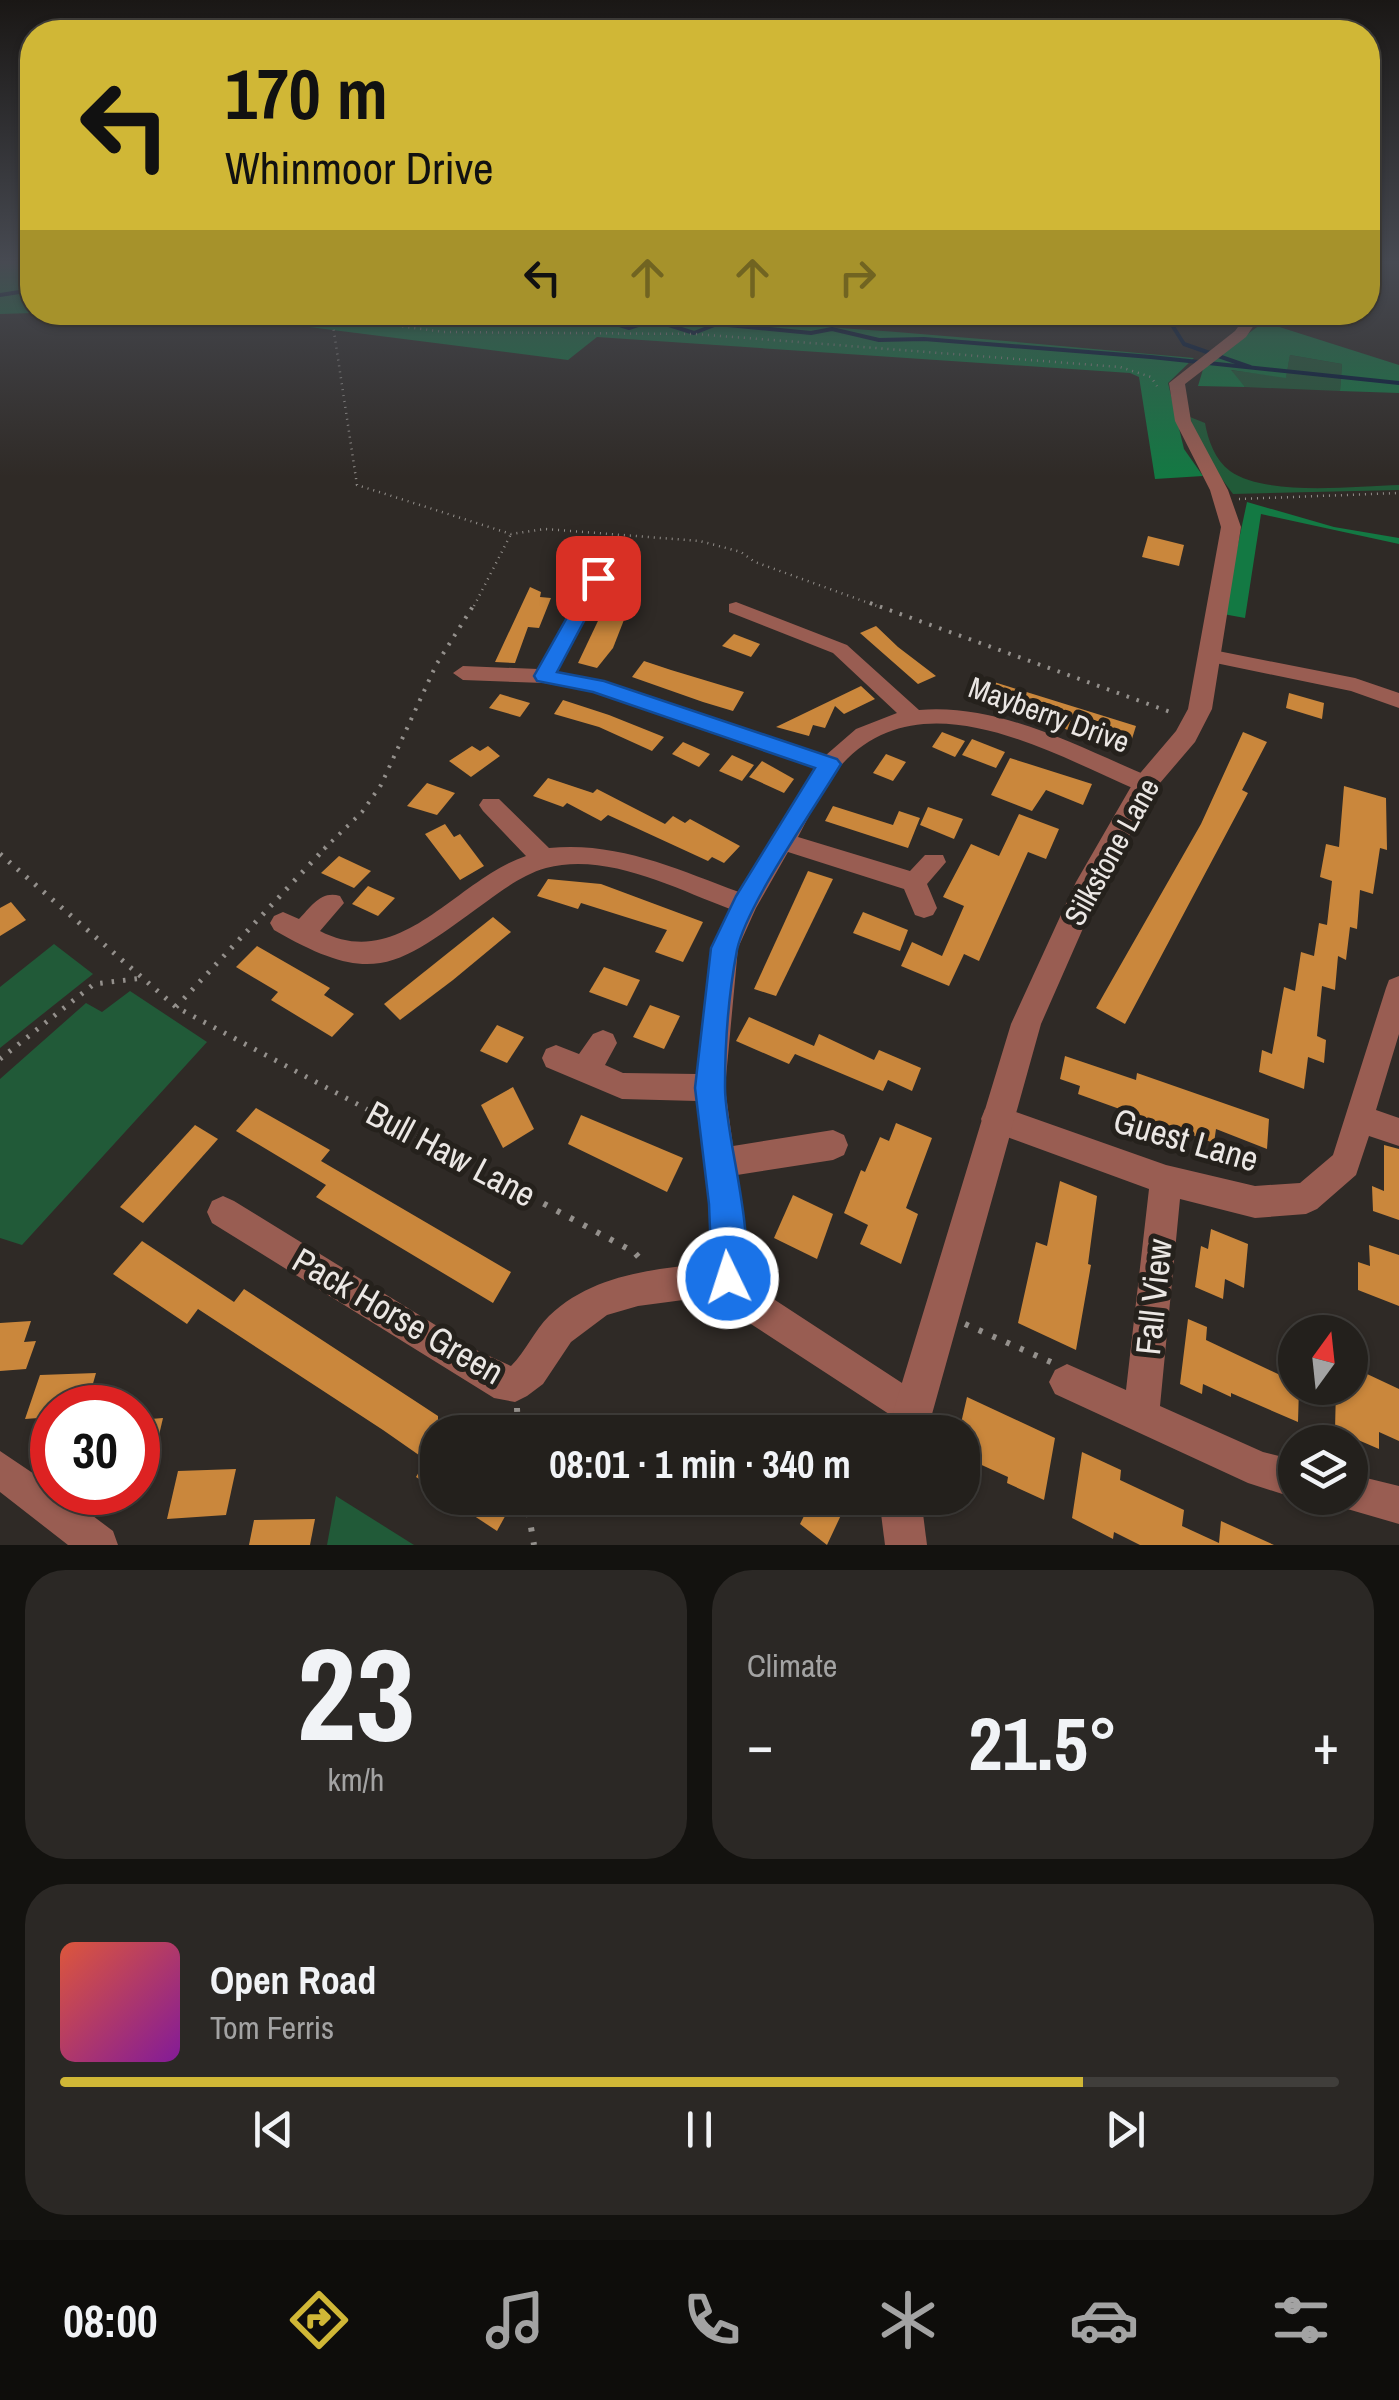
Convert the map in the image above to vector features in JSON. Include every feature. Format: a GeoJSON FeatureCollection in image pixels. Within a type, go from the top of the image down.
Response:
{"type":"FeatureCollection","features":[{"type":"Feature","properties":{"kind":"street"},"geometry":{"type":"LineString","coordinates":[[1227,500],[1193,448],[1178,401],[1177,383],[1224,349],[1238,333]]}},
{"type":"Feature","properties":{"kind":"street","name":"Silkstone Lane"},"geometry":{"type":"LineString","coordinates":[[911,1415],[1026,1024],[1086,890],[1144,784],[1194,721],[1231,528],[1227,500]]}},
{"type":"Feature","properties":{"kind":"street"},"geometry":{"type":"LineString","coordinates":[[544,676],[601,586]]}},
{"type":"Feature","properties":{"kind":"street"},"geometry":{"type":"LineString","coordinates":[[742,615],[840,650],[912,715]]}},
{"type":"Feature","properties":{"kind":"street"},"geometry":{"type":"LineString","coordinates":[[1208,655],[1354,686],[1399,701]]}},
{"type":"Feature","properties":{"kind":"street"},"geometry":{"type":"LineString","coordinates":[[463,673],[544,676],[596,686],[829,764]]}},
{"type":"Feature","properties":{"kind":"street","name":"Mayberry Drive"},"geometry":{"type":"LineString","coordinates":[[728,1278],[725,1204],[710,1088],[724,948],[745,904],[829,764],[856,740],[912,715],[963,714],[1144,784]]}},
{"type":"Feature","properties":{"kind":"street"},"geometry":{"type":"LineString","coordinates":[[491,805],[544,858]]}},
{"type":"Feature","properties":{"kind":"street"},"geometry":{"type":"LineString","coordinates":[[782,841],[914,882]]}},
{"type":"Feature","properties":{"kind":"street"},"geometry":{"type":"LineString","coordinates":[[330,903],[292,928],[339,952],[389,952],[516,868],[544,858],[604,856],[745,904]]}},
{"type":"Feature","properties":{"kind":"street"},"geometry":{"type":"LineString","coordinates":[[914,882],[934,862]]}},
{"type":"Feature","properties":{"kind":"street"},"geometry":{"type":"LineString","coordinates":[[914,882],[924,908]]}},
{"type":"Feature","properties":{"kind":"street","name":"Guest Lane"},"geometry":{"type":"LineString","coordinates":[[996,1119],[1166,1180],[1255,1202],[1306,1198],[1345,1164],[1399,988]]}},
{"type":"Feature","properties":{"kind":"street"},"geometry":{"type":"LineString","coordinates":[[585,1070],[603,1043]]}},
{"type":"Feature","properties":{"kind":"street"},"geometry":{"type":"LineString","coordinates":[[556,1058],[640,1089],[710,1088]]}},
{"type":"Feature","properties":{"kind":"street"},"geometry":{"type":"LineString","coordinates":[[1362,1118],[1399,1132]]}},
{"type":"Feature","properties":{"kind":"street"},"geometry":{"type":"LineString","coordinates":[[717,1164],[833,1144]]}},
{"type":"Feature","properties":{"kind":"street","name":"Fall View"},"geometry":{"type":"LineString","coordinates":[[1141,1414],[1166,1180]]}},
{"type":"Feature","properties":{"kind":"street","name":"Pack Horse Green"},"geometry":{"type":"LineString","coordinates":[[224,1212],[494,1380],[515,1384],[534,1372],[556,1332],[578,1312],[614,1294],[664,1285]]}},
{"type":"Feature","properties":{"kind":"street"},"geometry":{"type":"LineString","coordinates":[[664,1285],[728,1278],[746,1301],[900,1415]]}},
{"type":"Feature","properties":{"kind":"street"},"geometry":{"type":"LineString","coordinates":[[1067,1382],[1278,1474]]}},
{"type":"Feature","properties":{"kind":"street"},"geometry":{"type":"LineString","coordinates":[[0,1469],[99,1545]]}},
{"type":"Feature","properties":{"kind":"street"},"geometry":{"type":"LineString","coordinates":[[1368,1498],[1399,1506]]}},
{"type":"Feature","properties":{"kind":"street"},"geometry":{"type":"LineString","coordinates":[[902,1515],[906,1545]]}},
{"type":"Feature","properties":{"kind":"path"},"geometry":{"type":"LineString","coordinates":[[334,333],[357,485],[511,534],[545,529],[634,534],[700,541],[741,552],[755,562],[1194,721]]}},
{"type":"Feature","properties":{"kind":"path"},"geometry":{"type":"LineString","coordinates":[[660,333],[832,341],[1120,368],[1151,378],[1164,395],[1178,401]]}},
{"type":"Feature","properties":{"kind":"path"},"geometry":{"type":"LineString","coordinates":[[1227,500],[1399,493]]}},
{"type":"Feature","properties":{"kind":"path"},"geometry":{"type":"LineString","coordinates":[[176,1007],[292,880],[362,812],[381,785],[436,665],[484,590],[511,534]]}},
{"type":"Feature","properties":{"kind":"path","name":"Bull Haw Lane"},"geometry":{"type":"LineString","coordinates":[[0,854],[176,1007],[634,1252],[664,1285]]}},
{"type":"Feature","properties":{"kind":"path"},"geometry":{"type":"LineString","coordinates":[[0,1059],[94,984],[143,978]]}},
{"type":"Feature","properties":{"kind":"path"},"geometry":{"type":"LineString","coordinates":[[939,1313],[1068,1370],[1067,1382]]}},
{"type":"Feature","properties":{"kind":"path"},"geometry":{"type":"LineString","coordinates":[[529,1515],[534,1545]]}},
{"type":"Feature","properties":{"kind":"green space"},"geometry":{"type":"Polygon","coordinates":[[[357,333],[903,333],[1194,358],[1168,383],[1184,449],[1203,476],[1155,479],[1139,377],[1130,373],[597,337],[568,360],[357,333]]]}},
{"type":"Feature","properties":{"kind":"green space"},"geometry":{"type":"Polygon","coordinates":[[[1249,333],[1299,333],[1399,365],[1399,393],[1340,391],[1342,364],[1290,355],[1286,378],[1231,370],[1245,387],[1198,386],[1204,366],[1249,333]]]}},
{"type":"Feature","properties":{"kind":"green space"},"geometry":{"type":"Polygon","coordinates":[[[1290,355],[1342,364],[1340,391],[1245,387],[1229,370],[1286,377],[1290,355]]]}},
{"type":"Feature","properties":{"kind":"green space"},"geometry":{"type":"Polygon","coordinates":[[[1190,417],[1205,423],[1220,461],[1246,479],[1288,487],[1399,485],[1399,490],[1233,494],[1198,447],[1190,417]]]}},
{"type":"Feature","properties":{"kind":"green space"},"geometry":{"type":"Polygon","coordinates":[[[1247,502],[1334,527],[1399,538],[1399,544],[1261,514],[1245,618],[1223,614],[1247,502]]]}},
{"type":"Feature","properties":{"kind":"green space"},"geometry":{"type":"Polygon","coordinates":[[[54,944],[93,974],[0,1048],[0,987],[54,944]]]}},
{"type":"Feature","properties":{"kind":"green space"},"geometry":{"type":"Polygon","coordinates":[[[130,991],[207,1042],[22,1245],[0,1238],[0,1079],[86,1003],[102,1012],[130,991]]]}},
{"type":"Feature","properties":{"kind":"green space"},"geometry":{"type":"Polygon","coordinates":[[[336,1496],[414,1545],[327,1545],[336,1496]]]}},
{"type":"Feature","properties":{"kind":"building"},"geometry":{"type":"Polygon","coordinates":[[[1148,536],[1184,545],[1179,566],[1142,557],[1148,536]]]}},
{"type":"Feature","properties":{"kind":"building"},"geometry":{"type":"Polygon","coordinates":[[[578,553],[579,574],[557,575],[557,554],[578,553]]]}},
{"type":"Feature","properties":{"kind":"building"},"geometry":{"type":"Polygon","coordinates":[[[530,587],[541,592],[540,597],[551,598],[539,628],[528,627],[515,663],[495,662],[530,587]]]}},
{"type":"Feature","properties":{"kind":"building"},"geometry":{"type":"Polygon","coordinates":[[[606,604],[629,607],[613,648],[597,668],[578,663],[606,604]]]}},
{"type":"Feature","properties":{"kind":"building"},"geometry":{"type":"Polygon","coordinates":[[[876,626],[936,676],[918,684],[860,633],[876,626]]]}},
{"type":"Feature","properties":{"kind":"building"},"geometry":{"type":"Polygon","coordinates":[[[734,634],[760,644],[751,657],[722,646],[734,634]]]}},
{"type":"Feature","properties":{"kind":"building"},"geometry":{"type":"Polygon","coordinates":[[[644,661],[744,692],[733,711],[703,702],[632,677],[644,661]]]}},
{"type":"Feature","properties":{"kind":"building"},"geometry":{"type":"Polygon","coordinates":[[[978,677],[1136,726],[1131,742],[1112,736],[1108,745],[1006,707],[1008,704],[970,690],[978,677]]]}},
{"type":"Feature","properties":{"kind":"building"},"geometry":{"type":"Polygon","coordinates":[[[861,686],[875,699],[844,714],[835,706],[825,728],[813,725],[809,736],[776,727],[861,686]]]}},
{"type":"Feature","properties":{"kind":"building"},"geometry":{"type":"Polygon","coordinates":[[[1289,693],[1324,703],[1322,719],[1286,708],[1289,693]]]}},
{"type":"Feature","properties":{"kind":"building"},"geometry":{"type":"Polygon","coordinates":[[[500,694],[530,703],[520,717],[489,708],[500,694]]]}},
{"type":"Feature","properties":{"kind":"building"},"geometry":{"type":"Polygon","coordinates":[[[563,700],[664,737],[652,751],[599,727],[554,714],[563,700]]]}},
{"type":"Feature","properties":{"kind":"building"},"geometry":{"type":"Polygon","coordinates":[[[942,732],[965,741],[955,757],[932,747],[942,732]]]}},
{"type":"Feature","properties":{"kind":"building"},"geometry":{"type":"Polygon","coordinates":[[[1243,732],[1267,742],[1242,790],[1248,793],[1125,1024],[1096,1008],[1201,824],[1243,732]]]}},
{"type":"Feature","properties":{"kind":"building"},"geometry":{"type":"Polygon","coordinates":[[[972,739],[1005,752],[996,768],[962,755],[972,739]]]}},
{"type":"Feature","properties":{"kind":"building"},"geometry":{"type":"Polygon","coordinates":[[[683,742],[710,754],[699,767],[672,754],[683,742]]]}},
{"type":"Feature","properties":{"kind":"building"},"geometry":{"type":"Polygon","coordinates":[[[472,746],[480,751],[488,746],[500,756],[471,777],[449,761],[472,746]]]}},
{"type":"Feature","properties":{"kind":"building"},"geometry":{"type":"Polygon","coordinates":[[[886,754],[906,762],[893,781],[873,773],[886,754]]]}},
{"type":"Feature","properties":{"kind":"building"},"geometry":{"type":"Polygon","coordinates":[[[732,755],[754,765],[742,781],[719,771],[732,755]]]}},
{"type":"Feature","properties":{"kind":"building"},"geometry":{"type":"Polygon","coordinates":[[[1010,758],[1092,784],[1083,805],[1046,790],[1032,811],[991,795],[1010,758]]]}},
{"type":"Feature","properties":{"kind":"building"},"geometry":{"type":"Polygon","coordinates":[[[762,761],[794,779],[784,793],[749,777],[762,761]]]}},
{"type":"Feature","properties":{"kind":"building"},"geometry":{"type":"Polygon","coordinates":[[[548,778],[593,793],[597,789],[665,824],[673,816],[685,823],[690,819],[740,846],[724,863],[712,857],[708,861],[608,815],[601,821],[567,803],[563,807],[533,796],[548,778]]]}},
{"type":"Feature","properties":{"kind":"building"},"geometry":{"type":"Polygon","coordinates":[[[427,783],[455,793],[437,815],[407,806],[427,783]]]}},
{"type":"Feature","properties":{"kind":"building"},"geometry":{"type":"Polygon","coordinates":[[[1344,786],[1386,798],[1387,850],[1380,848],[1373,894],[1360,890],[1357,929],[1350,927],[1346,960],[1338,956],[1335,990],[1322,986],[1317,1036],[1326,1040],[1324,1063],[1308,1057],[1304,1089],[1259,1072],[1262,1050],[1272,1054],[1284,987],[1295,991],[1301,952],[1314,956],[1319,923],[1327,925],[1332,881],[1320,877],[1326,844],[1339,847],[1344,786]]]}},
{"type":"Feature","properties":{"kind":"building"},"geometry":{"type":"Polygon","coordinates":[[[833,806],[893,825],[899,811],[920,818],[908,848],[825,821],[833,806]]]}},
{"type":"Feature","properties":{"kind":"building"},"geometry":{"type":"Polygon","coordinates":[[[928,807],[963,819],[954,839],[920,825],[928,807]]]}},
{"type":"Feature","properties":{"kind":"building"},"geometry":{"type":"Polygon","coordinates":[[[1019,814],[1059,829],[1046,859],[1028,852],[979,961],[964,954],[949,986],[901,966],[912,942],[942,956],[964,906],[943,897],[971,844],[999,856],[1019,814]]]}},
{"type":"Feature","properties":{"kind":"building"},"geometry":{"type":"Polygon","coordinates":[[[445,824],[454,837],[460,834],[484,866],[460,880],[425,834],[445,824]]]}},
{"type":"Feature","properties":{"kind":"building"},"geometry":{"type":"Polygon","coordinates":[[[339,856],[371,871],[354,888],[321,873],[339,856]]]}},
{"type":"Feature","properties":{"kind":"building"},"geometry":{"type":"Polygon","coordinates":[[[808,871],[833,879],[776,996],[754,989],[808,871]]]}},
{"type":"Feature","properties":{"kind":"building"},"geometry":{"type":"Polygon","coordinates":[[[548,879],[601,884],[703,922],[683,962],[655,952],[667,930],[581,903],[578,909],[537,896],[548,879]]]}},
{"type":"Feature","properties":{"kind":"building"},"geometry":{"type":"Polygon","coordinates":[[[368,886],[395,898],[378,916],[352,904],[368,886]]]}},
{"type":"Feature","properties":{"kind":"building"},"geometry":{"type":"Polygon","coordinates":[[[11,902],[26,920],[0,936],[0,908],[11,902]]]}},
{"type":"Feature","properties":{"kind":"building"},"geometry":{"type":"Polygon","coordinates":[[[863,912],[908,930],[900,951],[853,933],[863,912]]]}},
{"type":"Feature","properties":{"kind":"building"},"geometry":{"type":"Polygon","coordinates":[[[493,917],[511,932],[453,980],[400,1020],[384,1004],[493,917]]]}},
{"type":"Feature","properties":{"kind":"building"},"geometry":{"type":"Polygon","coordinates":[[[257,946],[330,988],[324,995],[354,1014],[332,1037],[271,1000],[278,992],[236,967],[257,946]]]}},
{"type":"Feature","properties":{"kind":"building"},"geometry":{"type":"Polygon","coordinates":[[[604,967],[640,980],[627,1006],[589,992],[604,967]]]}},
{"type":"Feature","properties":{"kind":"building"},"geometry":{"type":"Polygon","coordinates":[[[650,1005],[680,1016],[664,1049],[633,1037],[650,1005]]]}},
{"type":"Feature","properties":{"kind":"building"},"geometry":{"type":"Polygon","coordinates":[[[749,1017],[814,1046],[819,1034],[874,1060],[879,1050],[921,1068],[912,1091],[888,1080],[883,1091],[795,1054],[789,1064],[736,1041],[749,1017]]]}},
{"type":"Feature","properties":{"kind":"building"},"geometry":{"type":"Polygon","coordinates":[[[497,1025],[524,1037],[507,1063],[480,1051],[497,1025]]]}},
{"type":"Feature","properties":{"kind":"building"},"geometry":{"type":"Polygon","coordinates":[[[1065,1056],[1136,1080],[1137,1073],[1269,1119],[1267,1149],[1216,1129],[1214,1143],[1078,1094],[1080,1086],[1060,1079],[1065,1056]]]}},
{"type":"Feature","properties":{"kind":"building"},"geometry":{"type":"Polygon","coordinates":[[[513,1087],[534,1129],[503,1148],[481,1105],[513,1087]]]}},
{"type":"Feature","properties":{"kind":"building"},"geometry":{"type":"Polygon","coordinates":[[[256,1108],[330,1150],[321,1161],[511,1272],[493,1303],[316,1197],[326,1185],[236,1131],[256,1108]]]}},
{"type":"Feature","properties":{"kind":"building"},"geometry":{"type":"Polygon","coordinates":[[[581,1115],[683,1158],[667,1192],[568,1144],[581,1115]]]}},
{"type":"Feature","properties":{"kind":"building"},"geometry":{"type":"Polygon","coordinates":[[[896,1123],[932,1138],[906,1208],[918,1214],[901,1264],[860,1244],[868,1225],[844,1213],[861,1170],[865,1172],[880,1137],[889,1141],[896,1123]]]}},
{"type":"Feature","properties":{"kind":"building"},"geometry":{"type":"Polygon","coordinates":[[[195,1125],[218,1139],[143,1223],[120,1207],[195,1125]]]}},
{"type":"Feature","properties":{"kind":"building"},"geometry":{"type":"Polygon","coordinates":[[[1384,1145],[1399,1149],[1399,1220],[1373,1211],[1372,1186],[1384,1191],[1384,1145]]]}},
{"type":"Feature","properties":{"kind":"building"},"geometry":{"type":"Polygon","coordinates":[[[1060,1181],[1097,1196],[1088,1264],[1091,1265],[1076,1350],[1018,1323],[1036,1242],[1047,1246],[1060,1181]]]}},
{"type":"Feature","properties":{"kind":"building"},"geometry":{"type":"Polygon","coordinates":[[[793,1195],[833,1214],[817,1259],[774,1238],[793,1195]]]}},
{"type":"Feature","properties":{"kind":"building"},"geometry":{"type":"Polygon","coordinates":[[[1211,1229],[1248,1244],[1244,1288],[1225,1279],[1223,1299],[1195,1287],[1201,1246],[1208,1249],[1211,1229]]]}},
{"type":"Feature","properties":{"kind":"building"},"geometry":{"type":"Polygon","coordinates":[[[142,1241],[234,1302],[244,1289],[436,1415],[420,1415],[420,1456],[198,1309],[187,1324],[113,1274],[142,1241]]]}},
{"type":"Feature","properties":{"kind":"building"},"geometry":{"type":"Polygon","coordinates":[[[1369,1245],[1399,1255],[1399,1306],[1358,1290],[1358,1262],[1370,1266],[1369,1245]]]}},
{"type":"Feature","properties":{"kind":"building"},"geometry":{"type":"Polygon","coordinates":[[[1188,1319],[1207,1327],[1206,1340],[1278,1374],[1278,1405],[1298,1405],[1298,1422],[1231,1393],[1231,1397],[1203,1384],[1202,1394],[1180,1384],[1188,1319]]]}},
{"type":"Feature","properties":{"kind":"building"},"geometry":{"type":"Polygon","coordinates":[[[31,1321],[24,1342],[36,1341],[26,1369],[0,1371],[0,1323],[31,1321]]]}},
{"type":"Feature","properties":{"kind":"building"},"geometry":{"type":"Polygon","coordinates":[[[96,1373],[93,1385],[37,1385],[40,1375],[96,1373]]]}},
{"type":"Feature","properties":{"kind":"building"},"geometry":{"type":"Polygon","coordinates":[[[1368,1374],[1399,1389],[1399,1441],[1379,1432],[1379,1449],[1368,1444],[1368,1425],[1335,1425],[1336,1405],[1368,1405],[1368,1374]]]}},
{"type":"Feature","properties":{"kind":"building"},"geometry":{"type":"Polygon","coordinates":[[[967,1397],[1055,1438],[1044,1500],[1007,1483],[1008,1477],[980,1464],[980,1415],[963,1415],[967,1397]]]}},
{"type":"Feature","properties":{"kind":"building"},"geometry":{"type":"Polygon","coordinates":[[[1082,1452],[1121,1470],[1120,1480],[1184,1510],[1182,1526],[1219,1543],[1221,1521],[1274,1545],[1140,1545],[1114,1532],[1113,1539],[1072,1518],[1082,1452]]]}},
{"type":"Feature","properties":{"kind":"building"},"geometry":{"type":"Polygon","coordinates":[[[236,1469],[226,1515],[167,1519],[178,1471],[236,1469]]]}},
{"type":"Feature","properties":{"kind":"building"},"geometry":{"type":"Polygon","coordinates":[[[473,1515],[506,1515],[497,1531],[473,1515]]]}},
{"type":"Feature","properties":{"kind":"building"},"geometry":{"type":"Polygon","coordinates":[[[804,1515],[841,1515],[827,1545],[800,1524],[804,1515]]]}},
{"type":"Feature","properties":{"kind":"building"},"geometry":{"type":"Polygon","coordinates":[[[315,1519],[310,1545],[249,1545],[254,1520],[315,1519]]]}},
{"type":"Feature","properties":{"kind":"waterway"},"geometry":{"type":"LineString","coordinates":[[850,333],[879,340],[924,339],[1151,357],[1399,383]]}},
{"type":"Feature","properties":{"kind":"waterway"},"geometry":{"type":"LineString","coordinates":[[1177,333],[1184,344],[1250,367]]}},
{"type":"Feature","properties":{"kind":"route"},"geometry":{"type":"LineString","coordinates":[[598,578],[544,676],[596,686],[829,764],[745,904],[724,948],[710,1088],[715,1153],[725,1204],[728,1278]]}}]}
